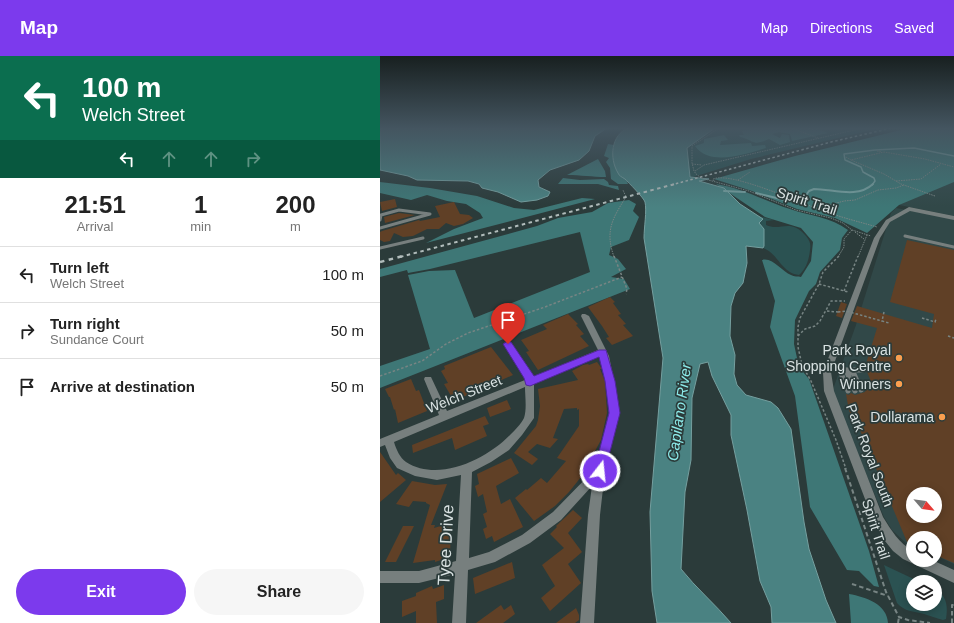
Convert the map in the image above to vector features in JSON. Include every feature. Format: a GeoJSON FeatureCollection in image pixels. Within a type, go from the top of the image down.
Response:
{"type":"FeatureCollection","features":[{"type":"Feature","properties":{"kind":"street","name":"Park Royal South"},"geometry":{"type":"LineString","coordinates":[[906,553],[890,540],[879,520],[829,391],[827,372],[834,367],[852,304],[877,238],[885,231],[888,221],[893,216],[909,209],[954,218]]}},
{"type":"Feature","properties":{"kind":"street"},"geometry":{"type":"LineString","coordinates":[[585,316],[602,352],[610,381],[614,413],[600,471],[593,523],[587,623]]}},
{"type":"Feature","properties":{"kind":"street"},"geometry":{"type":"LineString","coordinates":[[384,442],[401,465],[419,473],[437,475],[467,469],[487,459],[505,447],[519,432],[529,418],[529,377],[508,344]]}},
{"type":"Feature","properties":{"kind":"street","name":"Welch Street"},"geometry":{"type":"LineString","coordinates":[[384,442],[602,352]]}},
{"type":"Feature","properties":{"kind":"street"},"geometry":{"type":"LineString","coordinates":[[428,379],[445,416]]}},
{"type":"Feature","properties":{"kind":"street","name":"Tyee Drive"},"geometry":{"type":"LineString","coordinates":[[459,623],[467,469]]}},
{"type":"Feature","properties":{"kind":"street"},"geometry":{"type":"LineString","coordinates":[[380,577],[419,576],[491,558],[526,539],[557,516],[600,471]]}},
{"type":"Feature","properties":{"kind":"street"},"geometry":{"type":"LineString","coordinates":[[933,567],[954,577]]}},
{"type":"Feature","properties":{"kind":"lane"},"geometry":{"type":"LineString","coordinates":[[380,220],[381,215],[399,210],[430,214],[380,228]]}},
{"type":"Feature","properties":{"kind":"lane"},"geometry":{"type":"LineString","coordinates":[[380,213],[386,214]]}},
{"type":"Feature","properties":{"kind":"lane"},"geometry":{"type":"LineString","coordinates":[[900,235],[954,247]]}},
{"type":"Feature","properties":{"kind":"lane"},"geometry":{"type":"LineString","coordinates":[[380,248],[423,238]]}},
{"type":"Feature","properties":{"kind":"lane"},"geometry":{"type":"LineString","coordinates":[[834,367],[846,370],[863,370]]}},
{"type":"Feature","properties":{"kind":"lane"},"geometry":{"type":"LineString","coordinates":[[834,367],[848,391]]}},
{"type":"Feature","properties":{"kind":"lane"},"geometry":{"type":"LineString","coordinates":[[846,370],[858,390]]}},
{"type":"Feature","properties":{"kind":"path"},"geometry":{"type":"LineString","coordinates":[[692,154],[694,171],[704,165]]}},
{"type":"Feature","properties":{"kind":"path"},"geometry":{"type":"LineString","coordinates":[[692,164],[704,165],[749,154]]}},
{"type":"Feature","properties":{"kind":"path"},"geometry":{"type":"LineString","coordinates":[[851,160],[874,154]]}},
{"type":"Feature","properties":{"kind":"path"},"geometry":{"type":"LineString","coordinates":[[896,154],[954,167]]}},
{"type":"Feature","properties":{"kind":"path"},"geometry":{"type":"LineString","coordinates":[[846,157],[884,174],[904,185],[935,196]]}},
{"type":"Feature","properties":{"kind":"path"},"geometry":{"type":"LineString","coordinates":[[896,181],[921,179],[924,175],[938,168],[941,164]]}},
{"type":"Feature","properties":{"kind":"path","name":"Spirit Trail"},"geometry":{"type":"LineString","coordinates":[[694,171],[698,176],[749,191],[796,210],[826,216],[852,230],[844,239],[844,247],[841,254],[823,272],[819,284],[814,290],[800,318],[798,348],[802,365],[811,381],[836,440],[888,596],[899,616]]}},
{"type":"Feature","properties":{"kind":"path"},"geometry":{"type":"LineString","coordinates":[[738,180],[750,172]]}},
{"type":"Feature","properties":{"kind":"path"},"geometry":{"type":"LineString","coordinates":[[714,181],[713,179],[718,177],[738,180],[885,231]]}},
{"type":"Feature","properties":{"kind":"path"},"geometry":{"type":"LineString","coordinates":[[817,208],[844,201],[855,200],[878,190],[896,188],[904,185]]}},
{"type":"Feature","properties":{"kind":"path"},"geometry":{"type":"LineString","coordinates":[[623,190],[626,197],[616,211],[609,233],[610,242],[627,289],[626,294]]}},
{"type":"Feature","properties":{"kind":"path"},"geometry":{"type":"LineString","coordinates":[[852,230],[870,236]]}},
{"type":"Feature","properties":{"kind":"path"},"geometry":{"type":"LineString","coordinates":[[852,230],[864,239]]}},
{"type":"Feature","properties":{"kind":"path"},"geometry":{"type":"LineString","coordinates":[[844,292],[864,239],[867,235]]}},
{"type":"Feature","properties":{"kind":"path"},"geometry":{"type":"LineString","coordinates":[[380,376],[422,361],[450,342],[468,333],[545,307],[622,277]]}},
{"type":"Feature","properties":{"kind":"path"},"geometry":{"type":"LineString","coordinates":[[819,284],[844,292],[856,294]]}},
{"type":"Feature","properties":{"kind":"path"},"geometry":{"type":"LineString","coordinates":[[798,336],[805,329],[815,326],[820,321],[832,301],[841,300],[852,304]]}},
{"type":"Feature","properties":{"kind":"path"},"geometry":{"type":"LineString","coordinates":[[827,311],[846,311],[889,323]]}},
{"type":"Feature","properties":{"kind":"path"},"geometry":{"type":"LineString","coordinates":[[882,321],[884,312]]}},
{"type":"Feature","properties":{"kind":"path"},"geometry":{"type":"LineString","coordinates":[[922,318],[935,322],[936,319]]}},
{"type":"Feature","properties":{"kind":"path"},"geometry":{"type":"LineString","coordinates":[[948,336],[954,338]]}},
{"type":"Feature","properties":{"kind":"path"},"geometry":{"type":"LineString","coordinates":[[852,584],[888,596]]}},
{"type":"Feature","properties":{"kind":"path"},"geometry":{"type":"LineString","coordinates":[[952,623],[952,605],[954,606]]}},
{"type":"Feature","properties":{"kind":"path"},"geometry":{"type":"LineString","coordinates":[[898,623],[899,616],[908,620],[930,623]]}},
{"type":"Feature","properties":{"kind":"shaded area"},"geometry":{"type":"Polygon","coordinates":[[[605,154],[616,154],[628,184],[618,184],[611,179],[610,168],[606,162],[609,158],[604,156],[605,154]]]}},
{"type":"Feature","properties":{"kind":"shaded area"},"geometry":{"type":"Polygon","coordinates":[[[687,154],[690,177],[688,154],[770,154],[690,178],[687,154]]]}},
{"type":"Feature","properties":{"kind":"shaded area"},"geometry":{"type":"Polygon","coordinates":[[[707,154],[744,154],[729,157],[707,154]]]}},
{"type":"Feature","properties":{"kind":"shaded area"},"geometry":{"type":"Polygon","coordinates":[[[801,154],[954,154],[954,182],[899,205],[867,233],[835,218],[797,209],[752,191],[714,179],[801,154]]]}},
{"type":"Feature","properties":{"kind":"shaded area"},"geometry":{"type":"Polygon","coordinates":[[[598,159],[605,171],[606,177],[567,175],[598,159]]]}},
{"type":"Feature","properties":{"kind":"shaded area"},"geometry":{"type":"Polygon","coordinates":[[[954,176],[954,216],[899,205],[954,176]]]}},
{"type":"Feature","properties":{"kind":"shaded area"},"geometry":{"type":"Polygon","coordinates":[[[563,178],[580,180],[604,179],[609,185],[618,186],[619,190],[598,184],[558,184],[563,178]]]}},
{"type":"Feature","properties":{"kind":"shaded area"},"geometry":{"type":"Polygon","coordinates":[[[380,182],[430,188],[477,196],[514,208],[534,210],[582,198],[595,199],[426,243],[454,229],[483,218],[480,213],[466,204],[447,201],[427,195],[411,200],[380,193],[380,182]]]}},
{"type":"Feature","properties":{"kind":"shaded area"},"geometry":{"type":"Polygon","coordinates":[[[716,184],[735,188],[781,206],[827,219],[848,230],[842,238],[840,250],[820,272],[816,284],[809,291],[795,320],[794,344],[799,367],[809,379],[869,551],[879,587],[874,586],[859,571],[847,570],[810,507],[795,396],[770,327],[775,301],[762,260],[774,263],[793,276],[801,277],[811,261],[813,242],[801,228],[765,217],[716,184]]]}},
{"type":"Feature","properties":{"kind":"shaded area"},"geometry":{"type":"Polygon","coordinates":[[[629,200],[636,204],[633,211],[639,217],[629,240],[611,247],[609,255],[618,259],[626,269],[611,277],[624,279],[630,289],[380,388],[380,366],[430,349],[408,275],[429,271],[455,270],[474,318],[590,272],[580,232],[430,269],[408,273],[407,270],[380,277],[380,269],[537,226],[558,218],[592,212],[608,203],[629,200]]]}},
{"type":"Feature","properties":{"kind":"shaded area","name":"Park Royal Shopping Centre"},"geometry":{"type":"Polygon","coordinates":[[[896,208],[954,219],[954,564],[942,558],[942,531],[906,531],[906,543],[892,530],[884,517],[832,392],[856,325],[891,213],[896,208]]]}},
{"type":"Feature","properties":{"kind":"shaded area"},"geometry":{"type":"Polygon","coordinates":[[[758,216],[774,220],[766,221],[766,225],[771,227],[795,227],[807,238],[810,244],[809,257],[807,264],[799,275],[788,271],[772,254],[763,248],[764,246],[759,223],[763,219],[758,216]]]}},
{"type":"Feature","properties":{"kind":"shaded area"},"geometry":{"type":"Polygon","coordinates":[[[884,565],[906,575],[906,610],[897,603],[884,565]]]}},
{"type":"Feature","properties":{"kind":"shaded area"},"geometry":{"type":"Polygon","coordinates":[[[849,594],[869,599],[880,606],[887,616],[888,623],[851,623],[849,594]]]}},
{"type":"Feature","properties":{"kind":"shaded area"},"geometry":{"type":"Polygon","coordinates":[[[942,595],[946,602],[946,619],[943,620],[909,611],[942,611],[942,595]]]}},
{"type":"Feature","properties":{"kind":"water"},"geometry":{"type":"Polygon","coordinates":[[[380,154],[585,154],[579,160],[550,170],[538,180],[539,187],[550,192],[548,196],[537,200],[521,202],[498,192],[482,188],[479,184],[468,181],[417,180],[408,176],[380,170],[380,154]]]}},
{"type":"Feature","properties":{"kind":"water","name":"Capilano River"},"geometry":{"type":"Polygon","coordinates":[[[613,154],[688,154],[690,177],[709,179],[699,181],[724,188],[740,204],[763,219],[759,223],[764,229],[764,246],[763,248],[746,246],[747,263],[743,283],[735,293],[731,306],[730,336],[735,355],[734,374],[737,385],[746,395],[771,402],[778,408],[791,429],[809,549],[826,600],[836,623],[772,623],[771,607],[760,581],[731,435],[731,415],[712,376],[708,362],[700,364],[692,398],[691,460],[685,492],[681,569],[731,623],[657,623],[652,591],[650,512],[663,358],[644,238],[646,214],[645,202],[625,179],[619,175],[613,161],[613,154]]]}},
{"type":"Feature","properties":{"kind":"building"},"geometry":{"type":"Polygon","coordinates":[[[395,199],[397,207],[382,211],[380,202],[395,199]]]}},
{"type":"Feature","properties":{"kind":"building"},"geometry":{"type":"Polygon","coordinates":[[[454,202],[460,214],[469,215],[473,218],[463,224],[454,226],[446,223],[439,229],[427,229],[413,236],[403,237],[394,233],[390,241],[384,242],[380,240],[380,232],[419,220],[440,217],[435,206],[454,202]]]}},
{"type":"Feature","properties":{"kind":"building"},"geometry":{"type":"Polygon","coordinates":[[[399,213],[415,215],[385,223],[384,217],[399,213]]]}},
{"type":"Feature","properties":{"kind":"building","name":"Park Royal Shopping Centre"},"geometry":{"type":"Polygon","coordinates":[[[907,240],[954,250],[954,563],[942,558],[942,531],[906,531],[906,540],[860,430],[849,411],[846,394],[849,395],[851,393],[855,395],[865,392],[870,379],[865,367],[877,328],[851,321],[857,306],[932,328],[934,314],[890,302],[907,240]]]}},
{"type":"Feature","properties":{"kind":"building"},"geometry":{"type":"Polygon","coordinates":[[[610,297],[615,302],[613,303],[621,314],[618,315],[626,324],[623,325],[633,336],[612,345],[606,338],[609,337],[588,307],[610,297]]]}},
{"type":"Feature","properties":{"kind":"building"},"geometry":{"type":"Polygon","coordinates":[[[841,302],[847,304],[842,318],[836,316],[841,302]]]}},
{"type":"Feature","properties":{"kind":"building"},"geometry":{"type":"Polygon","coordinates":[[[568,314],[578,324],[576,325],[584,334],[580,336],[589,346],[538,370],[526,352],[529,351],[521,340],[547,329],[543,325],[568,314]]]}},
{"type":"Feature","properties":{"kind":"building"},"geometry":{"type":"Polygon","coordinates":[[[491,347],[513,375],[454,401],[444,384],[448,383],[441,371],[445,369],[444,366],[491,347]]]}},
{"type":"Feature","properties":{"kind":"building"},"geometry":{"type":"Polygon","coordinates":[[[597,362],[602,369],[600,369],[605,381],[607,413],[601,440],[581,477],[569,492],[555,506],[534,521],[515,498],[541,478],[547,483],[566,461],[557,458],[579,426],[579,409],[564,409],[553,438],[558,439],[550,448],[537,444],[528,452],[538,459],[532,465],[514,453],[536,426],[540,406],[538,389],[578,380],[572,371],[583,365],[589,365],[597,362]]]}},
{"type":"Feature","properties":{"kind":"building"},"geometry":{"type":"Polygon","coordinates":[[[411,379],[416,391],[419,390],[427,411],[398,423],[395,409],[394,410],[390,397],[385,389],[411,379]]]}},
{"type":"Feature","properties":{"kind":"building"},"geometry":{"type":"Polygon","coordinates":[[[507,400],[511,409],[490,417],[487,408],[507,400]]]}},
{"type":"Feature","properties":{"kind":"building"},"geometry":{"type":"Polygon","coordinates":[[[485,416],[489,424],[483,426],[487,436],[455,450],[452,438],[413,453],[412,445],[485,416]]]}},
{"type":"Feature","properties":{"kind":"building"},"geometry":{"type":"Polygon","coordinates":[[[380,452],[396,475],[398,473],[406,480],[380,502],[380,452]]]}},
{"type":"Feature","properties":{"kind":"building"},"geometry":{"type":"Polygon","coordinates":[[[511,458],[519,473],[496,486],[501,504],[510,499],[523,527],[494,542],[492,536],[486,539],[483,529],[487,527],[483,514],[487,512],[483,494],[478,497],[475,486],[479,484],[477,474],[511,458]]]}},
{"type":"Feature","properties":{"kind":"building"},"geometry":{"type":"Polygon","coordinates":[[[412,481],[435,485],[447,484],[431,525],[435,525],[434,528],[451,523],[450,557],[435,562],[435,560],[413,563],[430,505],[426,502],[413,501],[409,507],[396,504],[412,481]]]}},
{"type":"Feature","properties":{"kind":"building"},"geometry":{"type":"Polygon","coordinates":[[[573,510],[582,518],[568,533],[582,552],[568,564],[581,583],[550,611],[541,598],[555,586],[542,565],[564,548],[550,534],[557,527],[556,526],[573,510]]]}},
{"type":"Feature","properties":{"kind":"building"},"geometry":{"type":"Polygon","coordinates":[[[403,526],[414,526],[396,562],[385,562],[403,526]]]}},
{"type":"Feature","properties":{"kind":"building"},"geometry":{"type":"Polygon","coordinates":[[[512,562],[515,578],[475,594],[473,578],[512,562]]]}},
{"type":"Feature","properties":{"kind":"building"},"geometry":{"type":"Polygon","coordinates":[[[444,585],[444,599],[436,602],[437,623],[416,623],[416,611],[402,617],[402,601],[416,596],[416,593],[432,586],[433,589],[444,585]]]}},
{"type":"Feature","properties":{"kind":"building"},"geometry":{"type":"Polygon","coordinates":[[[501,605],[504,610],[511,605],[515,614],[503,623],[476,623],[501,605]]]}},
{"type":"Feature","properties":{"kind":"building"},"geometry":{"type":"Polygon","coordinates":[[[576,608],[579,615],[579,620],[575,623],[556,623],[576,608]]]}},
{"type":"Feature","properties":{"kind":"waterway"},"geometry":{"type":"LineString","coordinates":[[844,154],[845,160],[861,167],[863,172],[874,178],[875,181],[872,185]]}},
{"type":"Feature","properties":{"kind":"waterway"},"geometry":{"type":"LineString","coordinates":[[946,154],[954,156]]}},
{"type":"Feature","properties":{"kind":"waterway"},"geometry":{"type":"LineString","coordinates":[[756,193],[789,201],[804,198],[809,191],[814,189],[852,192],[867,189],[872,185]]}},
{"type":"Feature","properties":{"kind":"waterway"},"geometry":{"type":"LineString","coordinates":[[724,191],[745,192]]}},
{"type":"Feature","properties":{"kind":"railway"},"geometry":{"type":"LineString","coordinates":[[671,185],[785,154]]}},
{"type":"Feature","properties":{"kind":"railway"},"geometry":{"type":"LineString","coordinates":[[400,257],[675,184]]}},
{"type":"Feature","properties":{"kind":"railway"},"geometry":{"type":"LineString","coordinates":[[380,262],[403,256]]}},
{"type":"Feature","properties":{"kind":"place","name":"Park Royal Shopping Centre"},"geometry":{"type":"Point","coordinates":[899,358]}},
{"type":"Feature","properties":{"kind":"place","name":"Winners"},"geometry":{"type":"Point","coordinates":[899,384]}},
{"type":"Feature","properties":{"kind":"place","name":"Dollarama"},"geometry":{"type":"Point","coordinates":[942,417]}},
{"type":"Feature","properties":{"kind":"route"},"geometry":{"type":"LineString","coordinates":[[508,344],[529,377],[530,382],[602,352],[605,356],[614,413],[600,471]]}}]}
